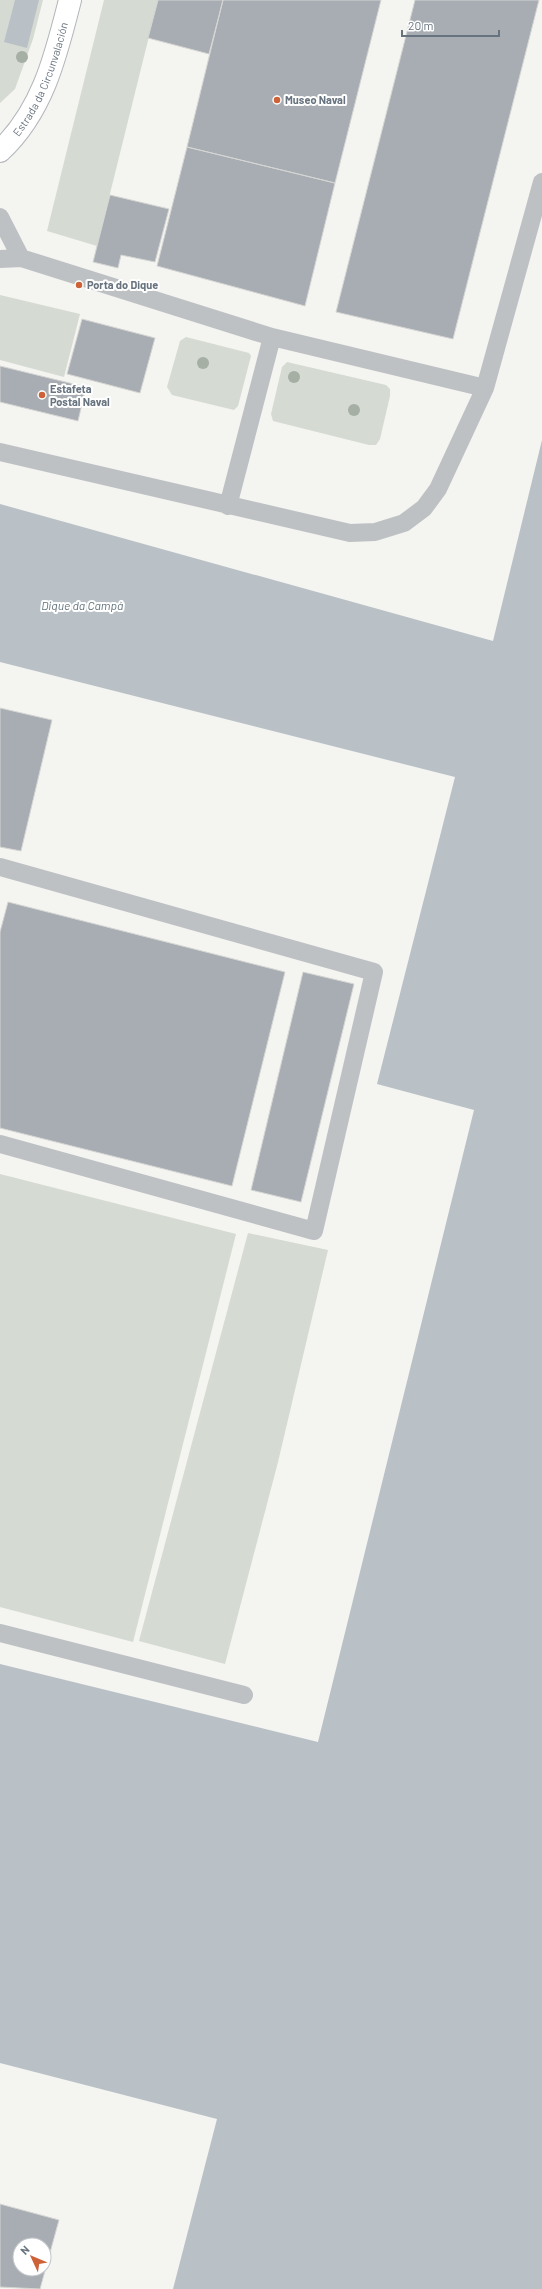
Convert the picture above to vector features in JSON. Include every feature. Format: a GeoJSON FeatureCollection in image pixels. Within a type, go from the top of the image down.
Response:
{"type":"FeatureCollection","features":[{"type":"Feature","properties":{"kind":"main road","name":"Estrada da Circunvalación"},"geometry":{"type":"LineString","coordinates":[[0,151],[24,123],[42,95],[58,48],[70,0]]}},
{"type":"Feature","properties":{"kind":"lane"},"geometry":{"type":"LineString","coordinates":[[0,452],[228,506],[350,533],[375,532],[404,523],[424,508],[438,489],[485,388],[542,182]]}},
{"type":"Feature","properties":{"kind":"lane"},"geometry":{"type":"LineString","coordinates":[[0,217],[21,258]]}},
{"type":"Feature","properties":{"kind":"lane"},"geometry":{"type":"LineString","coordinates":[[0,259],[21,258],[272,337],[485,388]]}},
{"type":"Feature","properties":{"kind":"lane"},"geometry":{"type":"LineString","coordinates":[[228,506],[272,337]]}},
{"type":"Feature","properties":{"kind":"lane"},"geometry":{"type":"LineString","coordinates":[[0,867],[374,972],[314,1231],[0,1144]]}},
{"type":"Feature","properties":{"kind":"lane"},"geometry":{"type":"LineString","coordinates":[[0,1634],[244,1695]]}},
{"type":"Feature","properties":{"kind":"shaded area"},"geometry":{"type":"Polygon","coordinates":[[[0,0],[43,0],[33,39],[15,89],[0,103],[0,0]]]}},
{"type":"Feature","properties":{"kind":"shaded area"},"geometry":{"type":"Polygon","coordinates":[[[104,0],[158,0],[97,246],[47,231],[104,0]]]}},
{"type":"Feature","properties":{"kind":"shaded area"},"geometry":{"type":"Polygon","coordinates":[[[0,295],[80,314],[64,377],[0,360],[0,295]]]}},
{"type":"Feature","properties":{"kind":"shaded area"},"geometry":{"type":"Polygon","coordinates":[[[186,337],[249,353],[251,356],[238,406],[234,410],[172,395],[167,387],[180,341],[186,337]]]}},
{"type":"Feature","properties":{"kind":"shaded area"},"geometry":{"type":"Polygon","coordinates":[[[287,362],[386,385],[390,389],[390,396],[380,439],[376,445],[369,445],[273,421],[271,414],[282,367],[287,362]]]}},
{"type":"Feature","properties":{"kind":"shaded area"},"geometry":{"type":"Polygon","coordinates":[[[0,1174],[236,1234],[133,1642],[0,1607],[0,1174]]]}},
{"type":"Feature","properties":{"kind":"shaded area"},"geometry":{"type":"Polygon","coordinates":[[[248,1233],[328,1250],[278,1462],[225,1664],[139,1641],[248,1233]]]}},
{"type":"Feature","properties":{"kind":"water"},"geometry":{"type":"Polygon","coordinates":[[[15,0],[39,0],[27,48],[4,42],[15,0]]]}},
{"type":"Feature","properties":{"kind":"water","name":"Dique da Campá"},"geometry":{"type":"Polygon","coordinates":[[[542,440],[542,2289],[173,2289],[217,2119],[0,2063],[0,1664],[318,1742],[474,1110],[377,1084],[455,777],[0,662],[0,504],[493,641],[542,440]]]}},
{"type":"Feature","properties":{"kind":"building"},"geometry":{"type":"Polygon","coordinates":[[[158,0],[223,0],[209,54],[148,38],[158,0]]]}},
{"type":"Feature","properties":{"kind":"building","name":"Museo Naval"},"geometry":{"type":"Polygon","coordinates":[[[223,0],[381,0],[335,183],[187,147],[223,0]]]}},
{"type":"Feature","properties":{"kind":"building"},"geometry":{"type":"Polygon","coordinates":[[[415,0],[539,0],[453,339],[336,312],[415,0]]]}},
{"type":"Feature","properties":{"kind":"building"},"geometry":{"type":"Polygon","coordinates":[[[187,147],[335,183],[305,306],[157,266],[187,147]]]}},
{"type":"Feature","properties":{"kind":"building"},"geometry":{"type":"Polygon","coordinates":[[[110,195],[169,209],[155,262],[121,255],[118,268],[93,262],[110,195]]]}},
{"type":"Feature","properties":{"kind":"building"},"geometry":{"type":"Polygon","coordinates":[[[82,319],[155,338],[140,393],[67,374],[82,319]]]}},
{"type":"Feature","properties":{"kind":"building","name":"Estafeta Postal Naval"},"geometry":{"type":"Polygon","coordinates":[[[0,366],[86,387],[78,421],[0,402],[0,366]]]}},
{"type":"Feature","properties":{"kind":"building"},"geometry":{"type":"Polygon","coordinates":[[[0,708],[52,720],[21,851],[0,847],[0,708]]]}},
{"type":"Feature","properties":{"kind":"building"},"geometry":{"type":"Polygon","coordinates":[[[8,902],[285,972],[232,1186],[0,1128],[0,932],[8,902]]]}},
{"type":"Feature","properties":{"kind":"building"},"geometry":{"type":"Polygon","coordinates":[[[303,972],[354,984],[301,1202],[251,1190],[303,972]]]}},
{"type":"Feature","properties":{"kind":"building"},"geometry":{"type":"Polygon","coordinates":[[[0,2204],[59,2220],[52,2245],[52,2237],[12,2237],[12,2277],[43,2277],[40,2289],[0,2287],[0,2204]]]}},
{"type":"Feature","properties":{"kind":"place","name":"Museo Naval"},"geometry":{"type":"Point","coordinates":[277,100]}},
{"type":"Feature","properties":{"kind":"place","name":"Porta do Dique"},"geometry":{"type":"Point","coordinates":[79,285]}},
{"type":"Feature","properties":{"kind":"place","name":"Estafeta Postal Naval"},"geometry":{"type":"Point","coordinates":[42,395]}}]}
